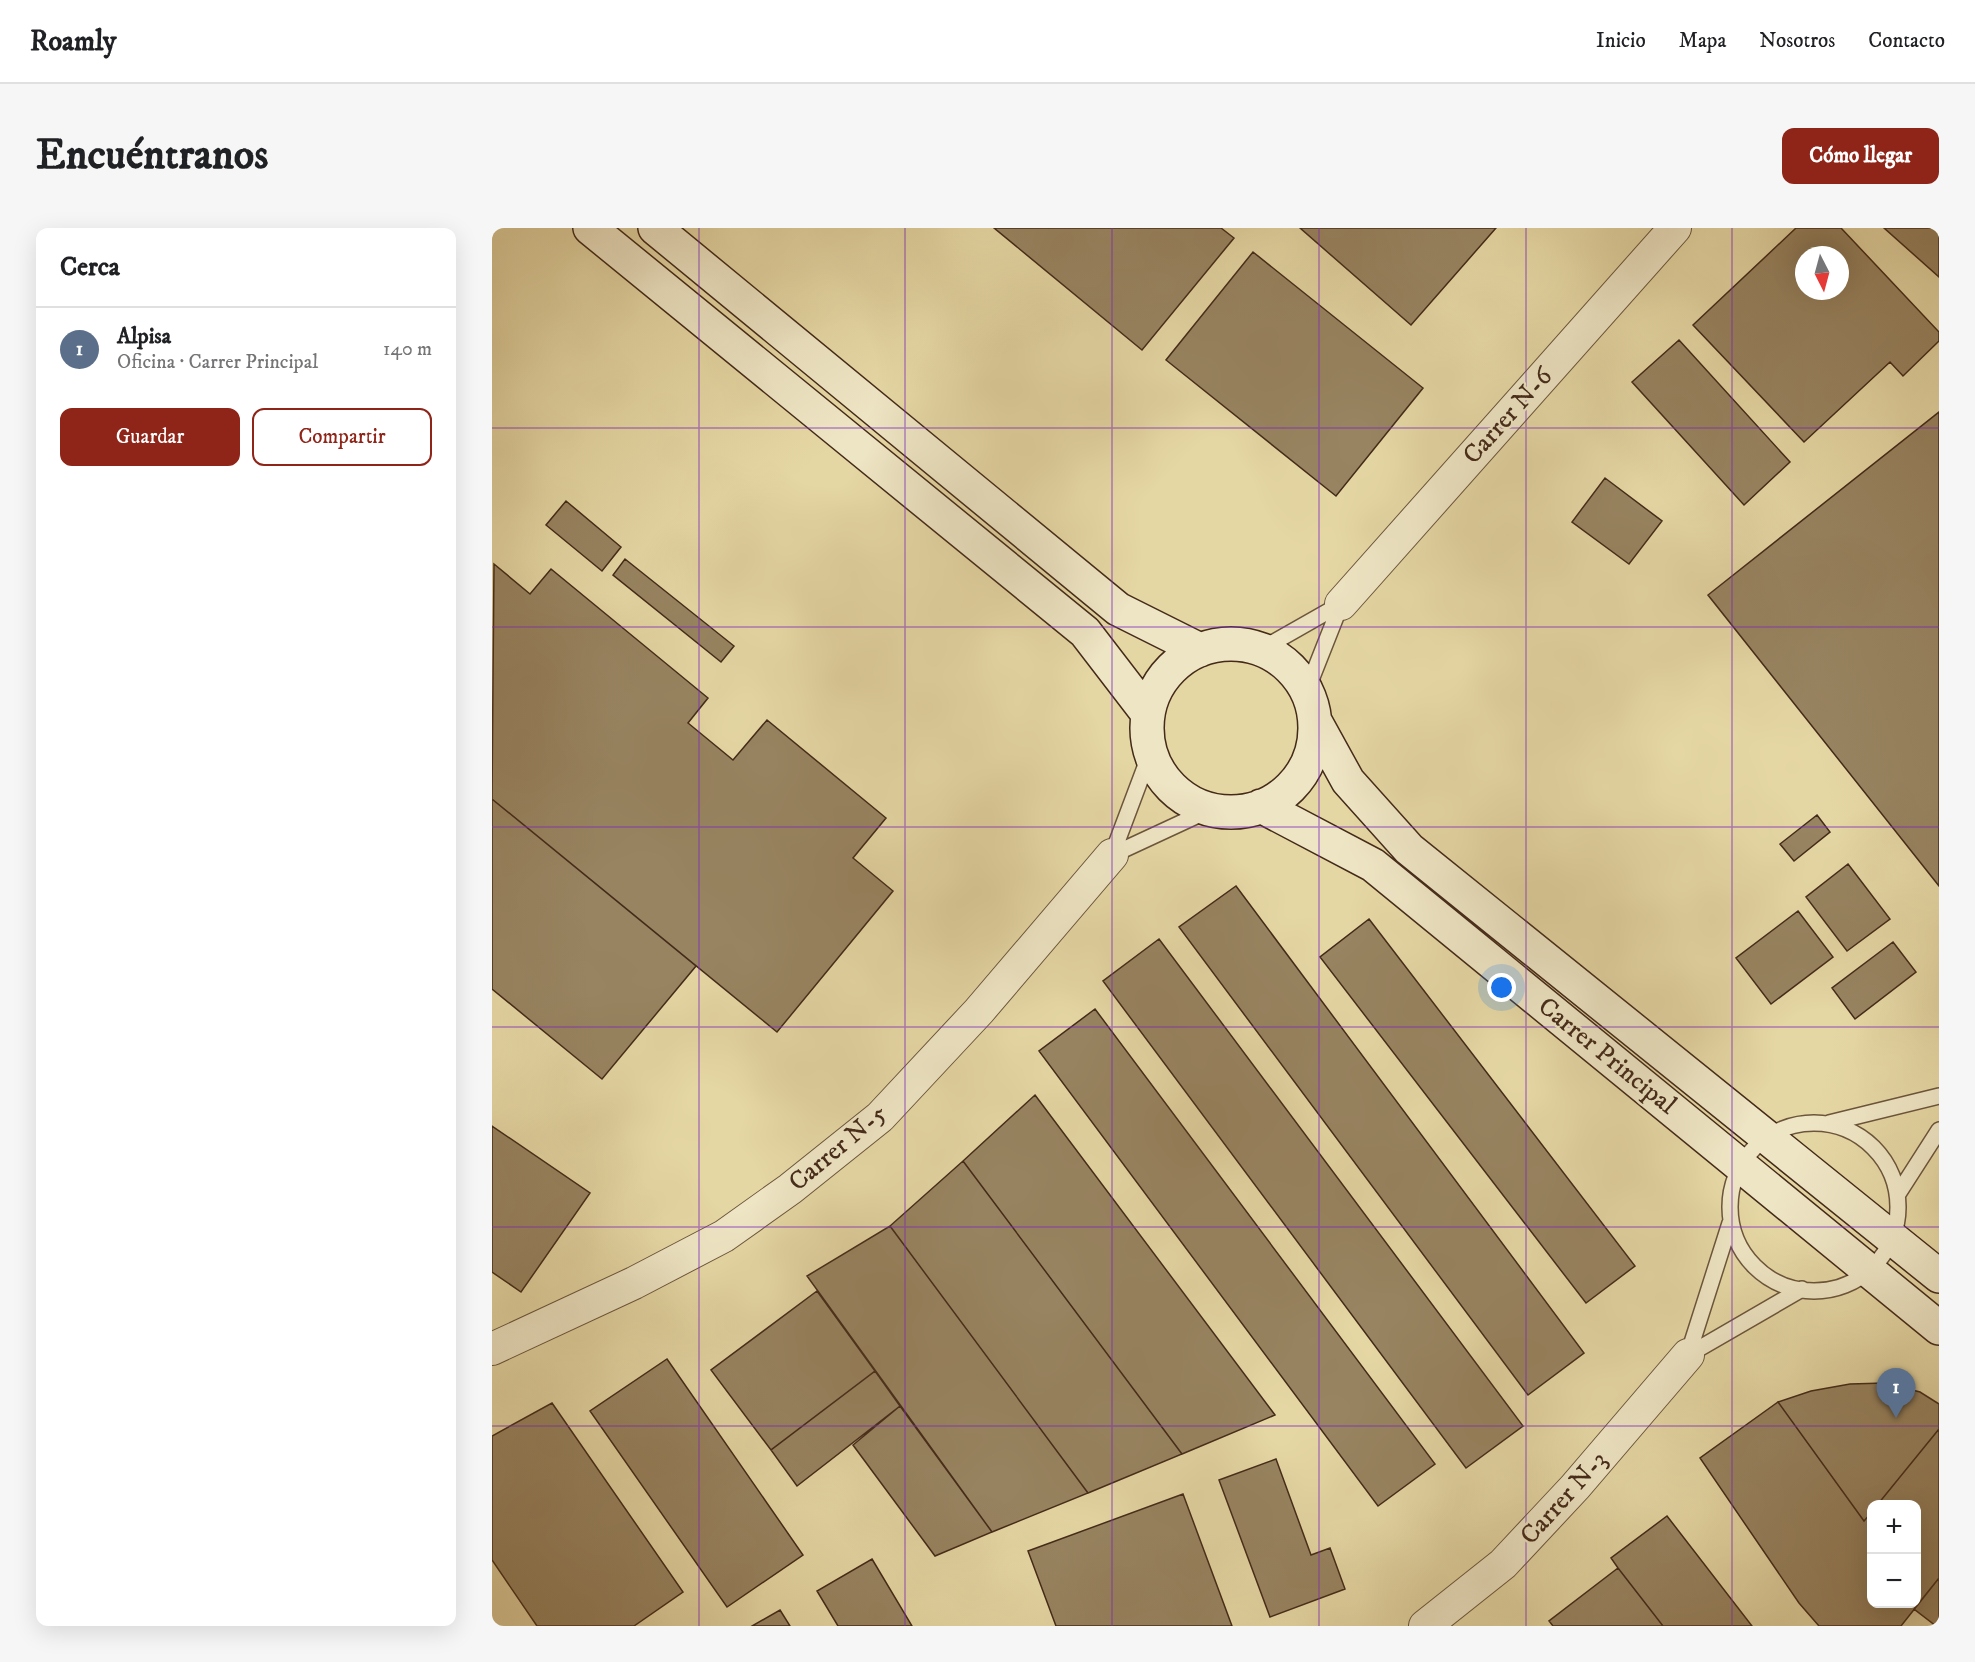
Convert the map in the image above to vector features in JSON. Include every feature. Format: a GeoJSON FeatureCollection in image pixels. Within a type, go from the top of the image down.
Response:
{"type":"FeatureCollection","features":[{"type":"Feature","properties":{"kind":"street"},"geometry":{"type":"LineString","coordinates":[[590,228],[1084,632],[1148,714]]}},
{"type":"Feature","properties":{"kind":"street"},"geometry":{"type":"LineString","coordinates":[[655,228],[1118,609],[1200,650]]}},
{"type":"Feature","properties":{"kind":"street","name":"Carrer N-6"},"geometry":{"type":"LineString","coordinates":[[1341,604],[1675,228]]}},
{"type":"Feature","properties":{"kind":"street"},"geometry":{"type":"LineString","coordinates":[[1240,644],[1260,650],[1291,669],[1307,690],[1316,723],[1314,745],[1301,777],[1272,803],[1238,813],[1209,810],[1193,804],[1165,781],[1150,754],[1148,714],[1157,688],[1176,664],[1200,650],[1240,644]]}},
{"type":"Feature","properties":{"kind":"street","name":"Carrer Principal"},"geometry":{"type":"LineString","coordinates":[[1316,723],[1348,781],[1409,849],[1939,1276]]}},
{"type":"Feature","properties":{"kind":"street","name":"Carrer Principal"},"geometry":{"type":"LineString","coordinates":[[1262,806],[1373,865],[1939,1328]]}},
{"type":"Feature","properties":{"kind":"street","name":"Carrer N-5"},"geometry":{"type":"LineString","coordinates":[[492,1349],[634,1283],[724,1236],[790,1189],[880,1117],[979,1011],[1112,855]]}},
{"type":"Feature","properties":{"kind":"street","name":"Carrer N-3"},"geometry":{"type":"LineString","coordinates":[[1425,1626],[1503,1564],[1575,1487],[1688,1355]]}},
{"type":"Feature","properties":{"kind":"lane"},"geometry":{"type":"LineString","coordinates":[[1260,650],[1341,604]]}},
{"type":"Feature","properties":{"kind":"lane"},"geometry":{"type":"LineString","coordinates":[[1307,690],[1341,604]]}},
{"type":"Feature","properties":{"kind":"lane"},"geometry":{"type":"LineString","coordinates":[[1112,855],[1150,754]]}},
{"type":"Feature","properties":{"kind":"lane"},"geometry":{"type":"LineString","coordinates":[[1112,855],[1209,810]]}},
{"type":"Feature","properties":{"kind":"lane"},"geometry":{"type":"LineString","coordinates":[[1688,1355],[1730,1223],[1731,1187],[1749,1152],[1774,1132],[1798,1123],[1829,1123],[1939,1096]]}},
{"type":"Feature","properties":{"kind":"lane"},"geometry":{"type":"LineString","coordinates":[[1730,1223],[1747,1260],[1782,1286],[1822,1291],[1851,1284],[1879,1262],[1897,1227],[1898,1194],[1888,1164],[1868,1141],[1829,1123]]}},
{"type":"Feature","properties":{"kind":"lane"},"geometry":{"type":"LineString","coordinates":[[1898,1194],[1939,1130]]}},
{"type":"Feature","properties":{"kind":"lane"},"geometry":{"type":"LineString","coordinates":[[1688,1355],[1802,1289]]}},
{"type":"Feature","properties":{"kind":"building"},"geometry":{"type":"Polygon","coordinates":[[[994,228],[1221,228],[1234,238],[1142,350],[994,228]]]}},
{"type":"Feature","properties":{"kind":"building"},"geometry":{"type":"Polygon","coordinates":[[[1300,228],[1496,228],[1411,325],[1300,228]]]}},
{"type":"Feature","properties":{"kind":"building"},"geometry":{"type":"Polygon","coordinates":[[[1796,228],[1841,228],[1939,332],[1939,341],[1903,376],[1890,362],[1804,442],[1693,325],[1796,228]]]}},
{"type":"Feature","properties":{"kind":"building"},"geometry":{"type":"Polygon","coordinates":[[[1884,228],[1939,228],[1939,277],[1884,228]]]}},
{"type":"Feature","properties":{"kind":"building"},"geometry":{"type":"Polygon","coordinates":[[[1253,252],[1423,388],[1336,496],[1166,360],[1253,252]]]}},
{"type":"Feature","properties":{"kind":"building"},"geometry":{"type":"Polygon","coordinates":[[[1679,340],[1790,462],[1744,505],[1632,382],[1679,340]]]}},
{"type":"Feature","properties":{"kind":"building"},"geometry":{"type":"Polygon","coordinates":[[[1939,412],[1939,886],[1708,595],[1939,412]]]}},
{"type":"Feature","properties":{"kind":"building"},"geometry":{"type":"Polygon","coordinates":[[[1605,478],[1662,521],[1629,564],[1572,522],[1605,478]]]}},
{"type":"Feature","properties":{"kind":"building"},"geometry":{"type":"Polygon","coordinates":[[[566,501],[621,547],[602,571],[546,525],[566,501]]]}},
{"type":"Feature","properties":{"kind":"building"},"geometry":{"type":"Polygon","coordinates":[[[625,559],[734,646],[721,662],[613,575],[625,559]]]}},
{"type":"Feature","properties":{"kind":"building"},"geometry":{"type":"Polygon","coordinates":[[[494,564],[530,594],[551,569],[708,698],[688,723],[733,760],[767,720],[886,818],[853,858],[893,891],[777,1032],[492,799],[494,564]]]}},
{"type":"Feature","properties":{"kind":"building"},"geometry":{"type":"Polygon","coordinates":[[[492,799],[696,966],[602,1079],[492,989],[492,799]]]}},
{"type":"Feature","properties":{"kind":"building"},"geometry":{"type":"Polygon","coordinates":[[[1817,815],[1830,832],[1794,861],[1780,844],[1817,815]]]}},
{"type":"Feature","properties":{"kind":"building"},"geometry":{"type":"Polygon","coordinates":[[[1848,864],[1890,919],[1847,951],[1806,897],[1848,864]]]}},
{"type":"Feature","properties":{"kind":"building"},"geometry":{"type":"Polygon","coordinates":[[[1236,886],[1584,1353],[1528,1395],[1179,927],[1236,886]]]}},
{"type":"Feature","properties":{"kind":"building"},"geometry":{"type":"Polygon","coordinates":[[[1798,911],[1833,957],[1771,1004],[1736,958],[1798,911]]]}},
{"type":"Feature","properties":{"kind":"building"},"geometry":{"type":"Polygon","coordinates":[[[1369,919],[1635,1266],[1586,1303],[1320,957],[1369,919]]]}},
{"type":"Feature","properties":{"kind":"building"},"geometry":{"type":"Polygon","coordinates":[[[1159,939],[1523,1426],[1466,1468],[1103,981],[1159,939]]]}},
{"type":"Feature","properties":{"kind":"building"},"geometry":{"type":"Polygon","coordinates":[[[1893,942],[1916,972],[1855,1019],[1832,988],[1893,942]]]}},
{"type":"Feature","properties":{"kind":"building"},"geometry":{"type":"Polygon","coordinates":[[[1095,1009],[1435,1464],[1378,1506],[1039,1051],[1095,1009]]]}},
{"type":"Feature","properties":{"kind":"building"},"geometry":{"type":"Polygon","coordinates":[[[1035,1095],[1275,1415],[1182,1454],[963,1161],[1035,1095]]]}},
{"type":"Feature","properties":{"kind":"building"},"geometry":{"type":"Polygon","coordinates":[[[492,1126],[590,1193],[521,1292],[492,1272],[492,1126]]]}},
{"type":"Feature","properties":{"kind":"building"},"geometry":{"type":"Polygon","coordinates":[[[963,1161],[1182,1454],[1088,1493],[890,1226],[963,1161]]]}},
{"type":"Feature","properties":{"kind":"building"},"geometry":{"type":"Polygon","coordinates":[[[890,1226],[1088,1493],[992,1532],[807,1276],[890,1226]]]}},
{"type":"Feature","properties":{"kind":"building"},"geometry":{"type":"Polygon","coordinates":[[[817,1291],[875,1371],[771,1450],[711,1370],[817,1291]]]}},
{"type":"Feature","properties":{"kind":"building"},"geometry":{"type":"Polygon","coordinates":[[[667,1359],[803,1555],[727,1607],[590,1411],[667,1359]]]}},
{"type":"Feature","properties":{"kind":"building"},"geometry":{"type":"Polygon","coordinates":[[[875,1371],[900,1406],[797,1486],[771,1450],[875,1371]]]}},
{"type":"Feature","properties":{"kind":"building"},"geometry":{"type":"Polygon","coordinates":[[[1885,1383],[1920,1392],[1939,1404],[1939,1429],[1881,1500],[1867,1500],[1867,1518],[1864,1521],[1778,1402],[1811,1391],[1850,1384],[1885,1383]]]}},
{"type":"Feature","properties":{"kind":"building"},"geometry":{"type":"Polygon","coordinates":[[[1778,1402],[1864,1521],[1867,1518],[1867,1608],[1915,1608],[1901,1626],[1819,1626],[1799,1603],[1700,1458],[1778,1402]]]}},
{"type":"Feature","properties":{"kind":"building"},"geometry":{"type":"Polygon","coordinates":[[[552,1403],[683,1592],[634,1626],[537,1626],[492,1560],[492,1436],[552,1403]]]}},
{"type":"Feature","properties":{"kind":"building"},"geometry":{"type":"Polygon","coordinates":[[[900,1406],[992,1532],[935,1556],[853,1445],[900,1406]]]}},
{"type":"Feature","properties":{"kind":"building"},"geometry":{"type":"Polygon","coordinates":[[[1939,1429],[1939,1578],[1921,1601],[1921,1500],[1881,1500],[1939,1429]]]}},
{"type":"Feature","properties":{"kind":"building"},"geometry":{"type":"Polygon","coordinates":[[[1276,1459],[1311,1555],[1330,1548],[1345,1589],[1270,1617],[1219,1480],[1276,1459]]]}},
{"type":"Feature","properties":{"kind":"building"},"geometry":{"type":"Polygon","coordinates":[[[1183,1494],[1232,1626],[1056,1626],[1028,1551],[1183,1494]]]}},
{"type":"Feature","properties":{"kind":"building"},"geometry":{"type":"Polygon","coordinates":[[[1667,1516],[1752,1626],[1663,1626],[1618,1568],[1611,1558],[1667,1516]]]}},
{"type":"Feature","properties":{"kind":"building"},"geometry":{"type":"Polygon","coordinates":[[[872,1559],[912,1626],[838,1626],[817,1591],[872,1559]]]}},
{"type":"Feature","properties":{"kind":"building"},"geometry":{"type":"Polygon","coordinates":[[[1618,1568],[1663,1626],[1553,1626],[1549,1621],[1618,1568]]]}},
{"type":"Feature","properties":{"kind":"building"},"geometry":{"type":"Polygon","coordinates":[[[1939,1578],[1939,1626],[1914,1609],[1921,1608],[1921,1600],[1939,1578]]]}},
{"type":"Feature","properties":{"kind":"building"},"geometry":{"type":"Polygon","coordinates":[[[780,1610],[790,1626],[752,1626],[780,1610]]]}},
{"type":"Feature","properties":{"kind":"place","name":"Alpisa"},"geometry":{"type":"Point","coordinates":[1896,1418]}}]}
